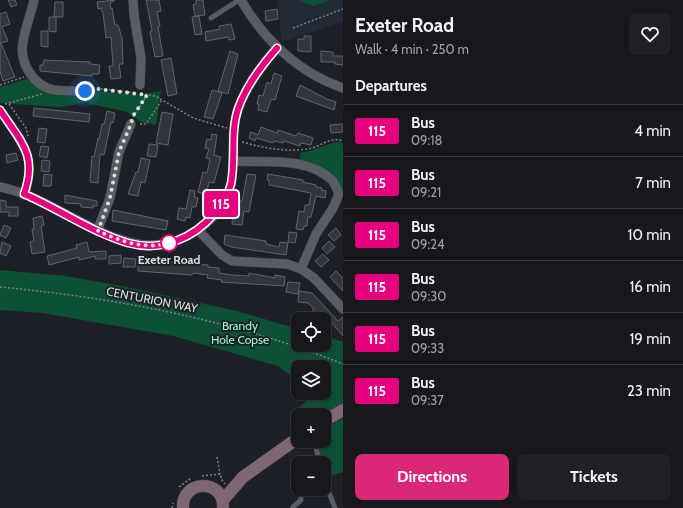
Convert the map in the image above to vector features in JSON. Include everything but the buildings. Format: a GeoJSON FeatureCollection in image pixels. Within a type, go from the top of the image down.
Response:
{"type":"FeatureCollection","features":[{"type":"Feature","properties":{"kind":"main road"},"geometry":{"type":"LineString","coordinates":[[331,418],[343,410]]}},
{"type":"Feature","properties":{"kind":"main road"},"geometry":{"type":"LineString","coordinates":[[223,504],[243,477],[291,443]]}},
{"type":"Feature","properties":{"kind":"main road"},"geometry":{"type":"LineString","coordinates":[[183,508],[184,497],[193,488],[217,484],[243,477]]}},
{"type":"Feature","properties":{"kind":"main road"},"geometry":{"type":"LineString","coordinates":[[217,484],[223,504]]}},
{"type":"Feature","properties":{"kind":"street"},"geometry":{"type":"LineString","coordinates":[[34,0],[22,44],[24,61],[31,75],[40,83],[53,90],[85,91]]}},
{"type":"Feature","properties":{"kind":"street"},"geometry":{"type":"LineString","coordinates":[[133,0],[141,58],[140,86]]}},
{"type":"Feature","properties":{"kind":"street"},"geometry":{"type":"LineString","coordinates":[[240,0],[277,48],[320,79],[343,88]]}},
{"type":"Feature","properties":{"kind":"street"},"geometry":{"type":"LineString","coordinates":[[0,187],[24,194],[98,231],[128,242],[151,246],[176,242],[198,230],[209,220],[226,197],[231,184],[234,135],[239,108],[262,65],[277,48]]}},
{"type":"Feature","properties":{"kind":"street"},"geometry":{"type":"LineString","coordinates":[[0,110],[28,154],[30,172],[24,194]]}},
{"type":"Feature","properties":{"kind":"street"},"geometry":{"type":"LineString","coordinates":[[98,231],[110,198],[119,152],[131,124]]}},
{"type":"Feature","properties":{"kind":"street"},"geometry":{"type":"LineString","coordinates":[[233,161],[287,162],[302,164],[315,169],[333,181],[341,194],[316,234],[301,269]]}},
{"type":"Feature","properties":{"kind":"street"},"geometry":{"type":"LineString","coordinates":[[198,230],[217,250],[232,261],[287,264],[301,269],[314,278],[343,309]]}},
{"type":"Feature","properties":{"kind":"lane"},"geometry":{"type":"LineString","coordinates":[[211,18],[240,0]]}},
{"type":"Feature","properties":{"kind":"lane"},"geometry":{"type":"LineString","coordinates":[[293,506],[301,500],[301,496]]}},
{"type":"Feature","properties":{"kind":"lane"},"geometry":{"type":"LineString","coordinates":[[330,496],[334,508]]}},
{"type":"Feature","properties":{"kind":"path"},"geometry":{"type":"LineString","coordinates":[[293,28],[343,9]]}},
{"type":"Feature","properties":{"kind":"path"},"geometry":{"type":"LineString","coordinates":[[0,85],[31,75]]}},
{"type":"Feature","properties":{"kind":"path"},"geometry":{"type":"LineString","coordinates":[[85,91],[90,88],[155,96],[193,118],[265,149],[310,149],[326,141],[339,139],[343,140]]}},
{"type":"Feature","properties":{"kind":"path"},"geometry":{"type":"LineString","coordinates":[[0,104],[9,104],[53,90]]}},
{"type":"Feature","properties":{"kind":"path"},"geometry":{"type":"LineString","coordinates":[[147,95],[133,116],[131,124],[146,124],[162,100]]}},
{"type":"Feature","properties":{"kind":"path","name":"CENTURION WAY"},"geometry":{"type":"LineString","coordinates":[[0,287],[88,297],[153,308],[208,320],[271,338],[343,364]]}},
{"type":"Feature","properties":{"kind":"path"},"geometry":{"type":"LineString","coordinates":[[217,457],[220,474],[217,484]]}},
{"type":"Feature","properties":{"kind":"path"},"geometry":{"type":"LineString","coordinates":[[206,475],[220,474]]}},
{"type":"Feature","properties":{"kind":"shaded area"},"geometry":{"type":"Polygon","coordinates":[[[277,0],[343,0],[343,22],[282,42],[277,0]]]}},
{"type":"Feature","properties":{"kind":"green space"},"geometry":{"type":"Polygon","coordinates":[[[299,0],[330,0],[313,6],[299,0]]]}},
{"type":"Feature","properties":{"kind":"green space"},"geometry":{"type":"Polygon","coordinates":[[[30,78],[78,93],[90,95],[92,90],[137,95],[161,91],[156,125],[141,122],[127,112],[86,103],[60,107],[0,103],[0,87],[30,78]]]}},
{"type":"Feature","properties":{"kind":"green space"},"geometry":{"type":"Polygon","coordinates":[[[338,142],[343,143],[343,190],[299,160],[301,152],[310,151],[338,142]]]}},
{"type":"Feature","properties":{"kind":"green space","name":"Brandy Hole Copse"},"geometry":{"type":"Polygon","coordinates":[[[0,270],[66,276],[127,287],[237,311],[291,327],[291,352],[331,352],[331,338],[343,342],[343,405],[331,411],[331,408],[299,408],[308,400],[331,400],[331,360],[291,360],[291,376],[278,366],[173,336],[43,313],[0,310],[0,270]]]}},
{"type":"Feature","properties":{"kind":"green space"},"geometry":{"type":"Polygon","coordinates":[[[343,418],[343,472],[331,476],[331,456],[321,456],[318,448],[331,448],[331,425],[343,418]]]}},
{"type":"Feature","properties":{"kind":"bus line","name":"115"},"geometry":{"type":"LineString","coordinates":[[0,110],[28,154],[30,172],[24,194],[105,235],[139,245],[151,246],[176,242],[198,230],[209,220],[226,197],[231,184],[236,119],[239,108],[262,65],[277,48]]}},
{"type":"Feature","properties":{"kind":"place","name":"Exeter Road"},"geometry":{"type":"Point","coordinates":[169,243]}},
{"type":"Feature","properties":{"kind":"route"},"geometry":{"type":"LineString","coordinates":[[85,91],[90,88],[147,95],[133,116],[119,152],[110,198],[98,231],[105,235],[139,245],[151,246],[169,243]]}}]}
